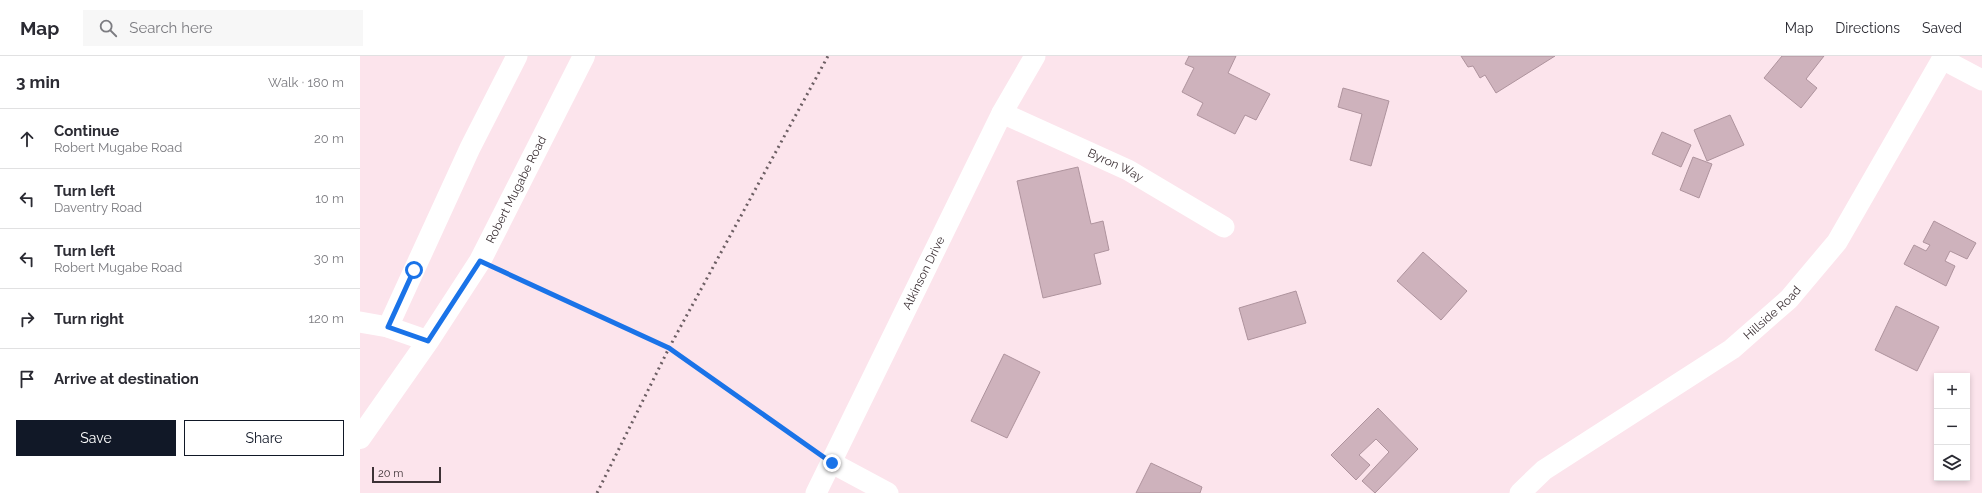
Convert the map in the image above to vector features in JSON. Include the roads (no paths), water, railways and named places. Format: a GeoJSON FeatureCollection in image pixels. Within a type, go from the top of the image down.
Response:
{"type":"FeatureCollection","features":[{"type":"Feature","properties":{"kind":"main road","name":"Robert Mugabe Road"},"geometry":{"type":"LineString","coordinates":[[360,438],[428,341],[480,261],[584,56]]}},
{"type":"Feature","properties":{"kind":"street"},"geometry":{"type":"LineString","coordinates":[[388,327],[470,148],[517,56]]}},
{"type":"Feature","properties":{"kind":"street","name":"Atkinson Drive"},"geometry":{"type":"LineString","coordinates":[[816,493],[1002,113],[1036,56]]}},
{"type":"Feature","properties":{"kind":"street"},"geometry":{"type":"LineString","coordinates":[[1943,58],[1982,80]]}},
{"type":"Feature","properties":{"kind":"street","name":"Hillside Road"},"geometry":{"type":"LineString","coordinates":[[1520,493],[1544,470],[1732,349],[1789,299],[1837,242],[1943,58]]}},
{"type":"Feature","properties":{"kind":"street","name":"Byron Way"},"geometry":{"type":"LineString","coordinates":[[1002,113],[1128,170],[1224,228]]}},
{"type":"Feature","properties":{"kind":"street"},"geometry":{"type":"LineString","coordinates":[[360,322],[388,327],[428,341]]}},
{"type":"Feature","properties":{"kind":"street"},"geometry":{"type":"LineString","coordinates":[[832,463],[888,493]]}},
{"type":"Feature","properties":{"kind":"railway"},"geometry":{"type":"LineString","coordinates":[[597,493],[669,348],[828,56]]}}]}
